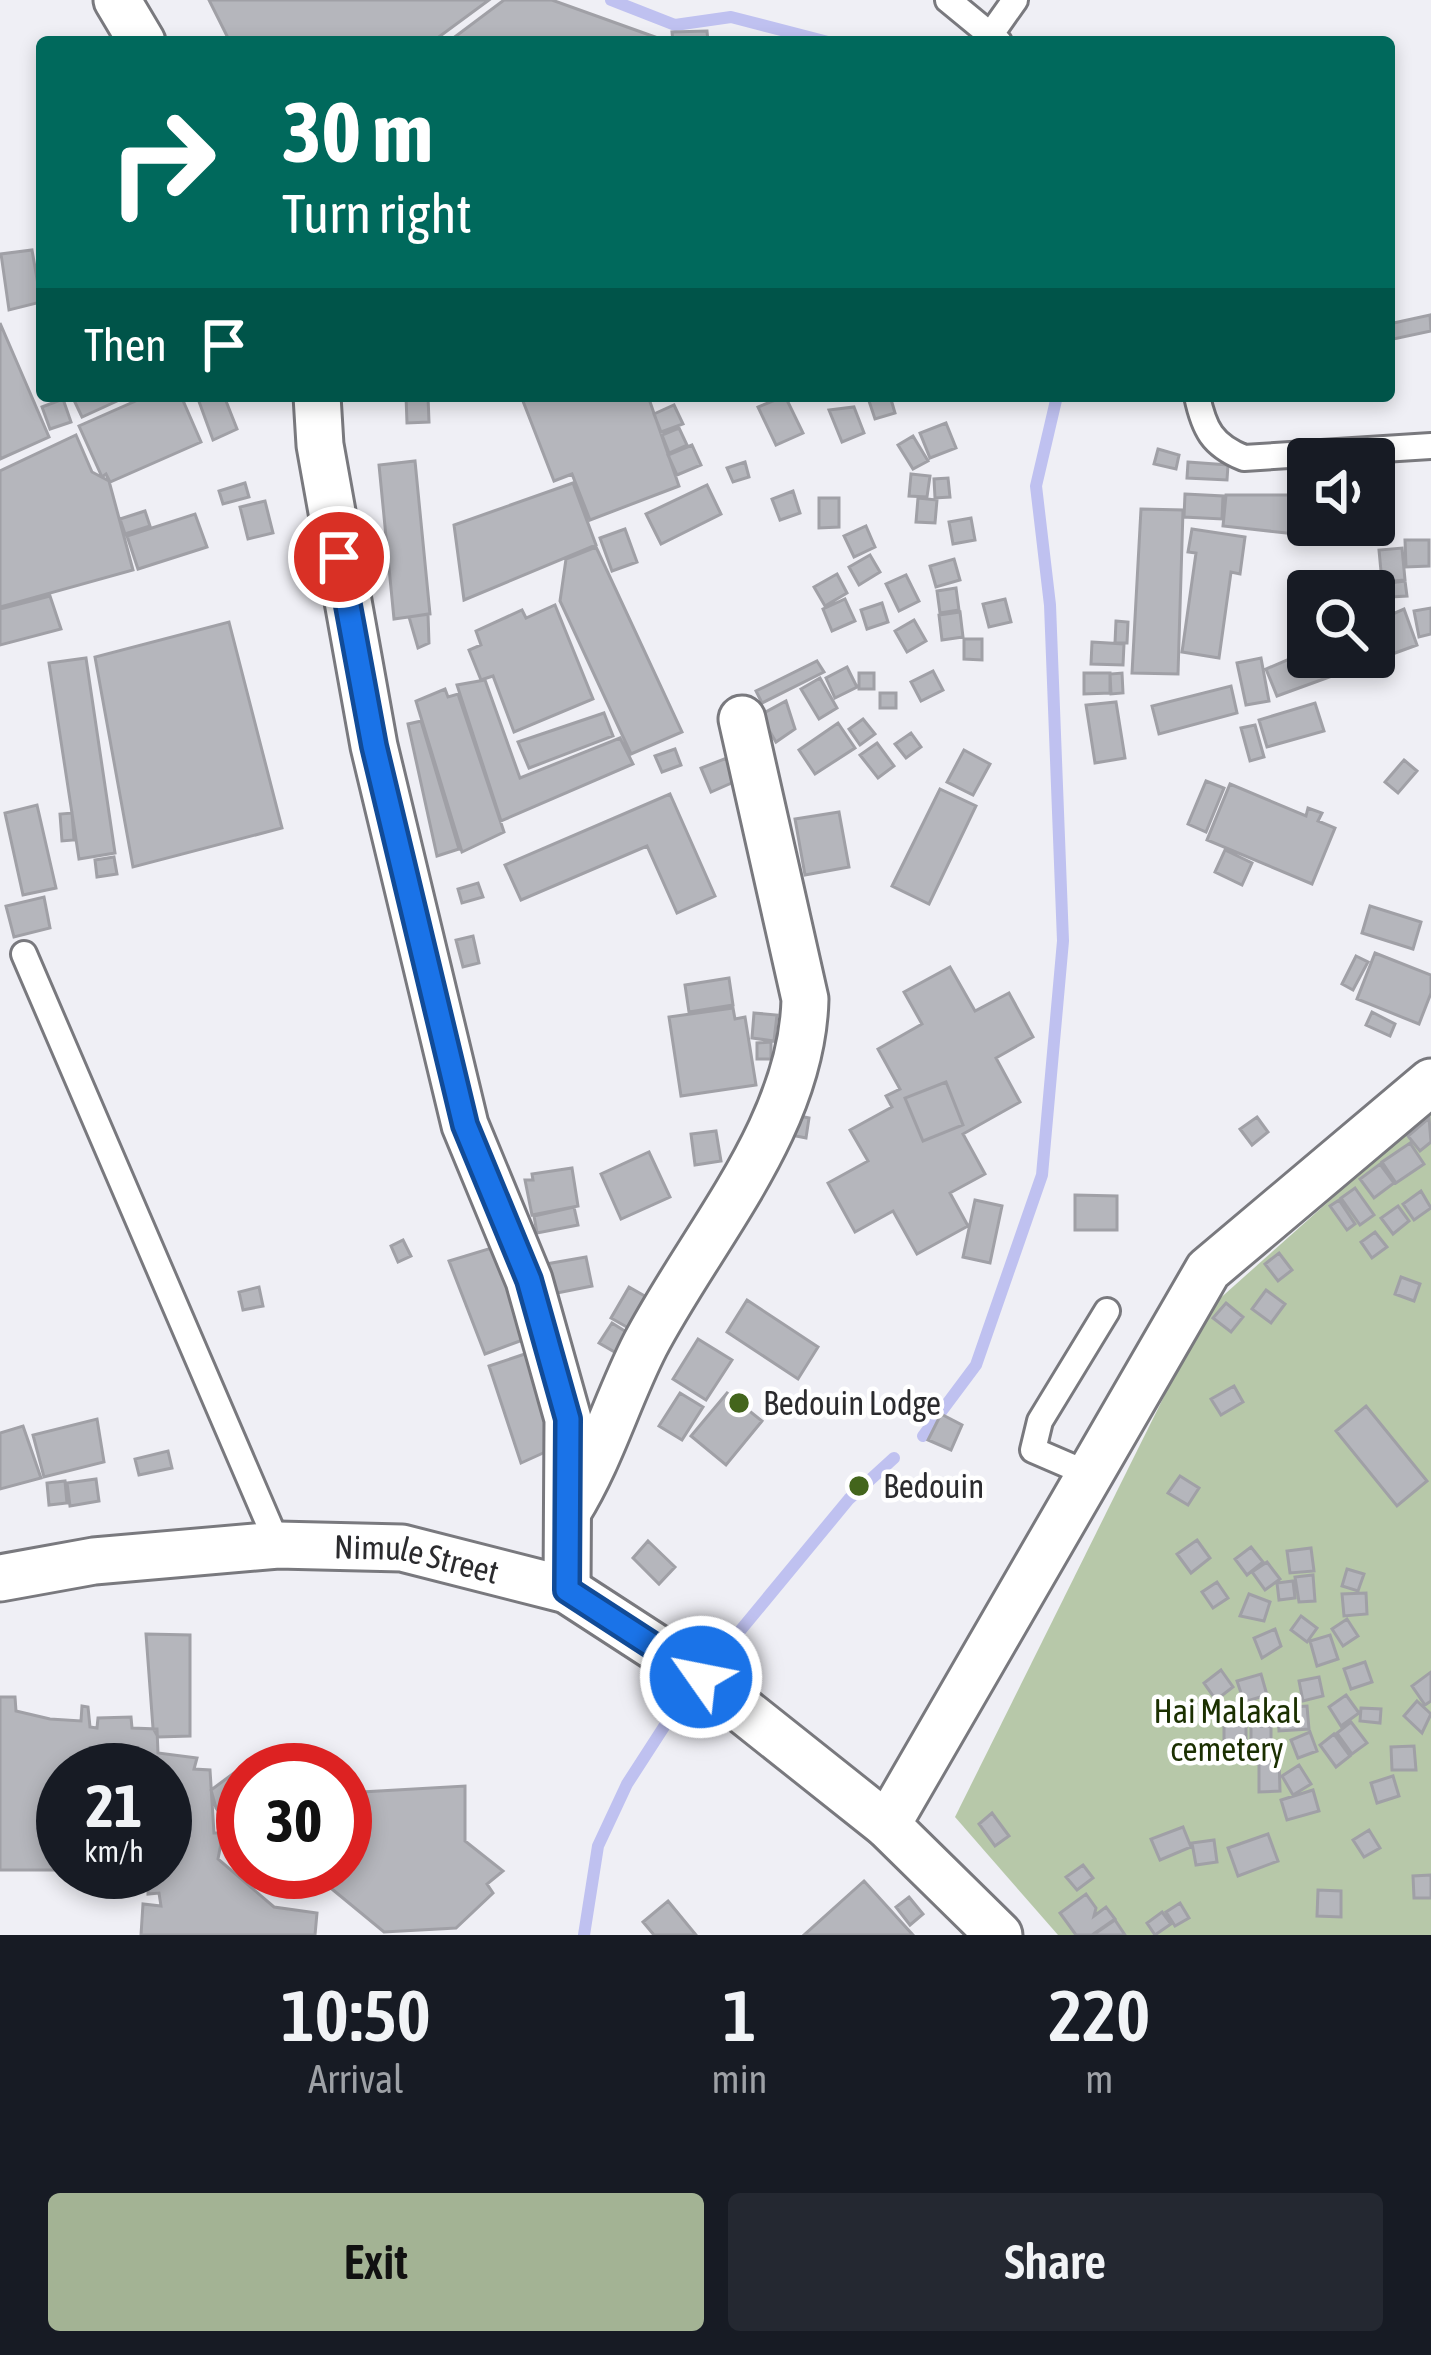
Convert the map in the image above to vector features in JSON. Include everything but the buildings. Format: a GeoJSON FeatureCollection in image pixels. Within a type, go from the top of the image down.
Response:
{"type":"FeatureCollection","features":[{"type":"Feature","properties":{"kind":"street"},"geometry":{"type":"LineString","coordinates":[[117,0],[138,36]]}},
{"type":"Feature","properties":{"kind":"street"},"geometry":{"type":"LineString","coordinates":[[317,402],[320,445],[374,746],[465,1125],[529,1280],[568,1419],[567,1590]]}},
{"type":"Feature","properties":{"kind":"street"},"geometry":{"type":"LineString","coordinates":[[567,1514],[596,1466],[633,1369],[669,1300],[754,1159],[804,1039],[805,999],[742,719]]}},
{"type":"Feature","properties":{"kind":"street"},"geometry":{"type":"LineString","coordinates":[[887,1825],[1208,1270],[1431,1082]]}},
{"type":"Feature","properties":{"kind":"street","name":"Nimule Street"},"geometry":{"type":"LineString","coordinates":[[0,1578],[94,1562],[278,1545],[402,1549],[567,1590],[701,1677],[887,1825],[999,1935]]}},
{"type":"Feature","properties":{"kind":"lane"},"geometry":{"type":"LineString","coordinates":[[948,0],[993,36]]}},
{"type":"Feature","properties":{"kind":"lane"},"geometry":{"type":"LineString","coordinates":[[996,36],[1015,0]]}},
{"type":"Feature","properties":{"kind":"lane"},"geometry":{"type":"LineString","coordinates":[[1198,402],[1204,426],[1221,448],[1244,458],[1431,446]]}},
{"type":"Feature","properties":{"kind":"lane"},"geometry":{"type":"LineString","coordinates":[[23,954],[278,1545]]}},
{"type":"Feature","properties":{"kind":"lane"},"geometry":{"type":"LineString","coordinates":[[1091,1475],[1033,1450],[1040,1421],[1106,1311]]}},
{"type":"Feature","properties":{"kind":"green space","name":"Hai Malakal cemetery"},"geometry":{"type":"Polygon","coordinates":[[[1431,1110],[1431,1935],[1058,1935],[955,1817],[1207,1310],[1431,1110]]]}},
{"type":"Feature","properties":{"kind":"waterway"},"geometry":{"type":"LineString","coordinates":[[611,0],[675,25],[731,17],[805,36]]}},
{"type":"Feature","properties":{"kind":"waterway"},"geometry":{"type":"LineString","coordinates":[[923,1436],[976,1365],[1042,1175],[1063,941],[1050,605],[1036,486],[1056,402]]}},
{"type":"Feature","properties":{"kind":"waterway"},"geometry":{"type":"LineString","coordinates":[[706,1672],[849,1499],[894,1458]]}},
{"type":"Feature","properties":{"kind":"waterway"},"geometry":{"type":"LineString","coordinates":[[584,1935],[598,1846],[627,1784],[669,1719]]}},
{"type":"Feature","properties":{"kind":"place","name":"Bedouin Lodge"},"geometry":{"type":"Point","coordinates":[739,1403]}},
{"type":"Feature","properties":{"kind":"place","name":"Bedouin"},"geometry":{"type":"Point","coordinates":[859,1486]}},
{"type":"Feature","properties":{"kind":"route"},"geometry":{"type":"LineString","coordinates":[[339,557],[374,746],[465,1125],[529,1280],[568,1419],[567,1590],[701,1677]]}}]}
